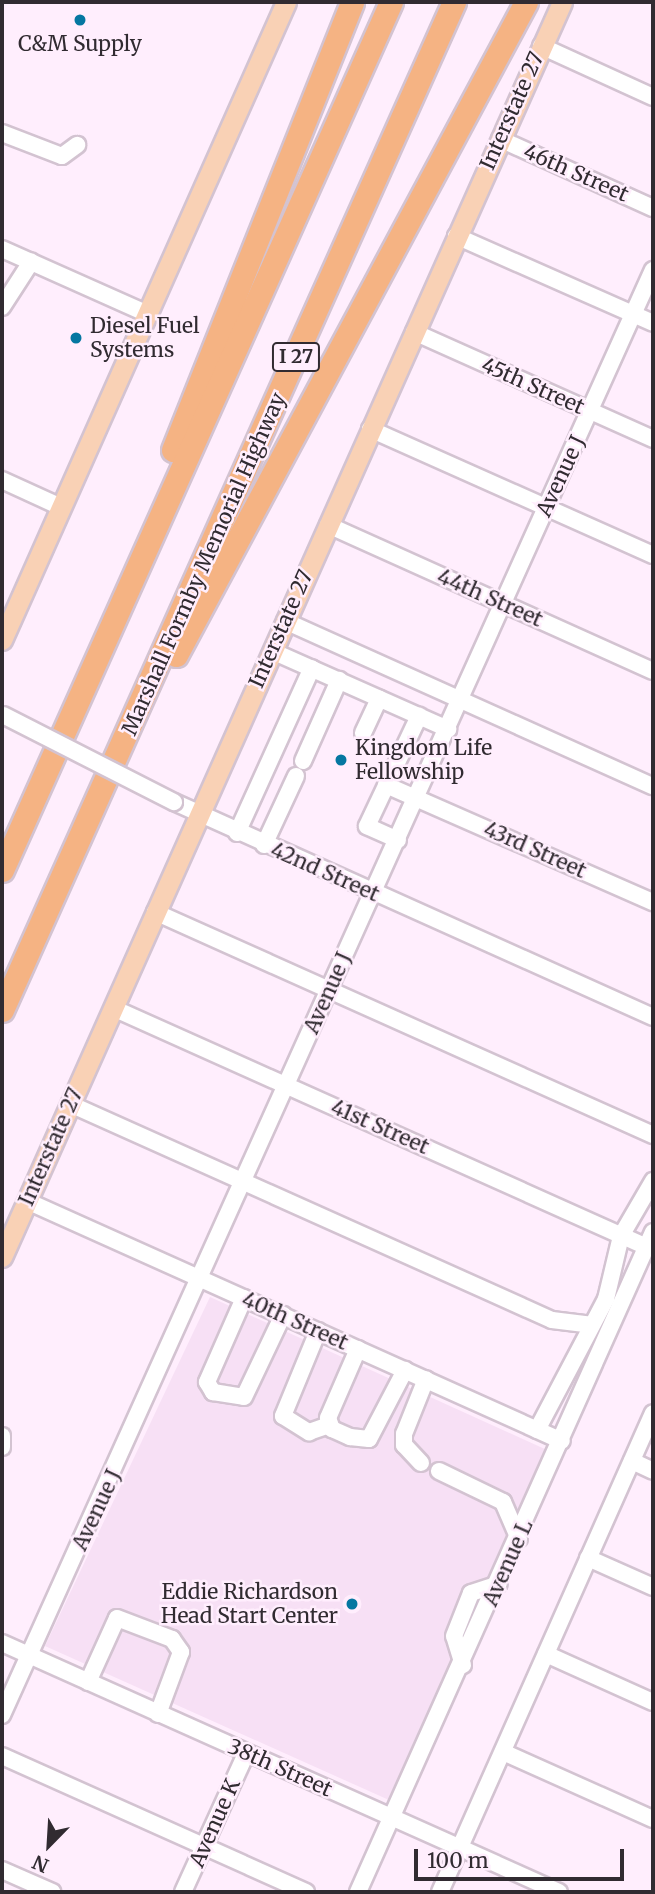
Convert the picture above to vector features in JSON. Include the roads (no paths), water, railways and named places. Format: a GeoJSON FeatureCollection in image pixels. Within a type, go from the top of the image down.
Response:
{"type":"FeatureCollection","features":[{"type":"Feature","properties":{"kind":"highway"},"geometry":{"type":"LineString","coordinates":[[84,685],[352,2]]}},
{"type":"Feature","properties":{"kind":"highway","name":"I 27"},"geometry":{"type":"LineString","coordinates":[[2,870],[391,2]]}},
{"type":"Feature","properties":{"kind":"highway","name":"Marshall Formby Memorial Highway"},"geometry":{"type":"LineString","coordinates":[[2,1010],[138,713],[454,2]]}},
{"type":"Feature","properties":{"kind":"highway"},"geometry":{"type":"LineString","coordinates":[[138,713],[190,634],[526,2]]}},
{"type":"Feature","properties":{"kind":"highway"},"geometry":{"type":"LineString","coordinates":[[2,851],[46,769]]}},
{"type":"Feature","properties":{"kind":"main road"},"geometry":{"type":"LineString","coordinates":[[2,640],[286,2]]}},
{"type":"Feature","properties":{"kind":"main road","name":"Interstate 27"},"geometry":{"type":"LineString","coordinates":[[2,1257],[562,2]]}},
{"type":"Feature","properties":{"kind":"street"},"geometry":{"type":"LineString","coordinates":[[541,46],[653,97]]}},
{"type":"Feature","properties":{"kind":"street"},"geometry":{"type":"LineString","coordinates":[[2,133],[62,156],[77,145]]}},
{"type":"Feature","properties":{"kind":"street","name":"46th Street"},"geometry":{"type":"LineString","coordinates":[[500,139],[653,208]]}},
{"type":"Feature","properties":{"kind":"street"},"geometry":{"type":"LineString","coordinates":[[456,236],[653,323]]}},
{"type":"Feature","properties":{"kind":"street"},"geometry":{"type":"LineString","coordinates":[[2,249],[148,314]]}},
{"type":"Feature","properties":{"kind":"street"},"geometry":{"type":"LineString","coordinates":[[2,307],[31,262]]}},
{"type":"Feature","properties":{"kind":"street","name":"Avenue J"},"geometry":{"type":"LineString","coordinates":[[2,1715],[203,1279],[329,990],[653,270]]}},
{"type":"Feature","properties":{"kind":"street","name":"45th Street"},"geometry":{"type":"LineString","coordinates":[[414,332],[653,439]]}},
{"type":"Feature","properties":{"kind":"street"},"geometry":{"type":"LineString","coordinates":[[370,429],[653,555]]}},
{"type":"Feature","properties":{"kind":"street"},"geometry":{"type":"LineString","coordinates":[[2,480],[61,507]]}},
{"type":"Feature","properties":{"kind":"street","name":"44th Street"},"geometry":{"type":"LineString","coordinates":[[328,525],[653,671]]}},
{"type":"Feature","properties":{"kind":"street"},"geometry":{"type":"LineString","coordinates":[[285,621],[653,786]]}},
{"type":"Feature","properties":{"kind":"street"},"geometry":{"type":"LineString","coordinates":[[272,651],[447,729]]}},
{"type":"Feature","properties":{"kind":"street"},"geometry":{"type":"LineString","coordinates":[[237,833],[312,668]]}},
{"type":"Feature","properties":{"kind":"street"},"geometry":{"type":"LineString","coordinates":[[264,845],[339,680]]}},
{"type":"Feature","properties":{"kind":"street"},"geometry":{"type":"LineString","coordinates":[[363,733],[379,698]]}},
{"type":"Feature","properties":{"kind":"street","name":"42nd Street"},"geometry":{"type":"LineString","coordinates":[[2,714],[237,833],[653,1017]]}},
{"type":"Feature","properties":{"kind":"street"},"geometry":{"type":"LineString","coordinates":[[398,840],[367,826],[419,716]]}},
{"type":"Feature","properties":{"kind":"street","name":"43rd Street"},"geometry":{"type":"LineString","coordinates":[[386,785],[653,902]]}},
{"type":"Feature","properties":{"kind":"street"},"geometry":{"type":"LineString","coordinates":[[155,912],[653,1135]]}},
{"type":"Feature","properties":{"kind":"street","name":"41st Street"},"geometry":{"type":"LineString","coordinates":[[113,1008],[621,1236],[650,1239]]}},
{"type":"Feature","properties":{"kind":"street"},"geometry":{"type":"LineString","coordinates":[[70,1104],[552,1320],[591,1325]]}},
{"type":"Feature","properties":{"kind":"street"},"geometry":{"type":"LineString","coordinates":[[537,1430],[607,1299],[621,1236],[653,1181]]}},
{"type":"Feature","properties":{"kind":"street","name":"40th Street"},"geometry":{"type":"LineString","coordinates":[[27,1201],[562,1441]]}},
{"type":"Feature","properties":{"kind":"street","name":"Avenue L"},"geometry":{"type":"LineString","coordinates":[[358,1892],[463,1665],[650,1239]]}},
{"type":"Feature","properties":{"kind":"street"},"geometry":{"type":"LineString","coordinates":[[244,1298],[207,1382],[213,1392],[244,1397],[283,1315]]}},
{"type":"Feature","properties":{"kind":"street"},"geometry":{"type":"LineString","coordinates":[[318,1331],[283,1416],[309,1432],[328,1425],[369,1438],[405,1370]]}},
{"type":"Feature","properties":{"kind":"street"},"geometry":{"type":"LineString","coordinates":[[328,1425],[358,1349]]}},
{"type":"Feature","properties":{"kind":"street"},"geometry":{"type":"LineString","coordinates":[[421,1463],[404,1445],[404,1434],[426,1380]]}},
{"type":"Feature","properties":{"kind":"street"},"geometry":{"type":"LineString","coordinates":[[440,1892],[653,1413]]}},
{"type":"Feature","properties":{"kind":"street"},"geometry":{"type":"LineString","coordinates":[[2,1436],[2,1447]]}},
{"type":"Feature","properties":{"kind":"street"},"geometry":{"type":"LineString","coordinates":[[632,1461],[653,1471]]}},
{"type":"Feature","properties":{"kind":"street"},"geometry":{"type":"LineString","coordinates":[[439,1471],[503,1502],[519,1539]]}},
{"type":"Feature","properties":{"kind":"street"},"geometry":{"type":"LineString","coordinates":[[588,1558],[653,1587]]}},
{"type":"Feature","properties":{"kind":"street"},"geometry":{"type":"LineString","coordinates":[[88,1682],[117,1618],[172,1639],[181,1652],[158,1714]]}},
{"type":"Feature","properties":{"kind":"street","name":"38th Street"},"geometry":{"type":"LineString","coordinates":[[2,1643],[559,1892]]}},
{"type":"Feature","properties":{"kind":"street"},"geometry":{"type":"LineString","coordinates":[[546,1654],[653,1702]]}},
{"type":"Feature","properties":{"kind":"street"},"geometry":{"type":"LineString","coordinates":[[503,1752],[653,1819]]}},
{"type":"Feature","properties":{"kind":"street","name":"Avenue K"},"geometry":{"type":"LineString","coordinates":[[183,1892],[246,1754]]}},
{"type":"Feature","properties":{"kind":"street"},"geometry":{"type":"LineString","coordinates":[[2,1756],[306,1892]]}},
{"type":"Feature","properties":{"kind":"street"},"geometry":{"type":"LineString","coordinates":[[2,1870],[52,1892]]}},
{"type":"Feature","properties":{"kind":"place","name":"C&M Supply"},"geometry":{"type":"Point","coordinates":[80,20]}},
{"type":"Feature","properties":{"kind":"place","name":"Diesel Fuel Systems"},"geometry":{"type":"Point","coordinates":[76,338]}},
{"type":"Feature","properties":{"kind":"place","name":"Kingdom Life Fellowship"},"geometry":{"type":"Point","coordinates":[341,760]}},
{"type":"Feature","properties":{"kind":"place","name":"Eddie Richardson Head Start Center"},"geometry":{"type":"Point","coordinates":[352,1604]}}]}
